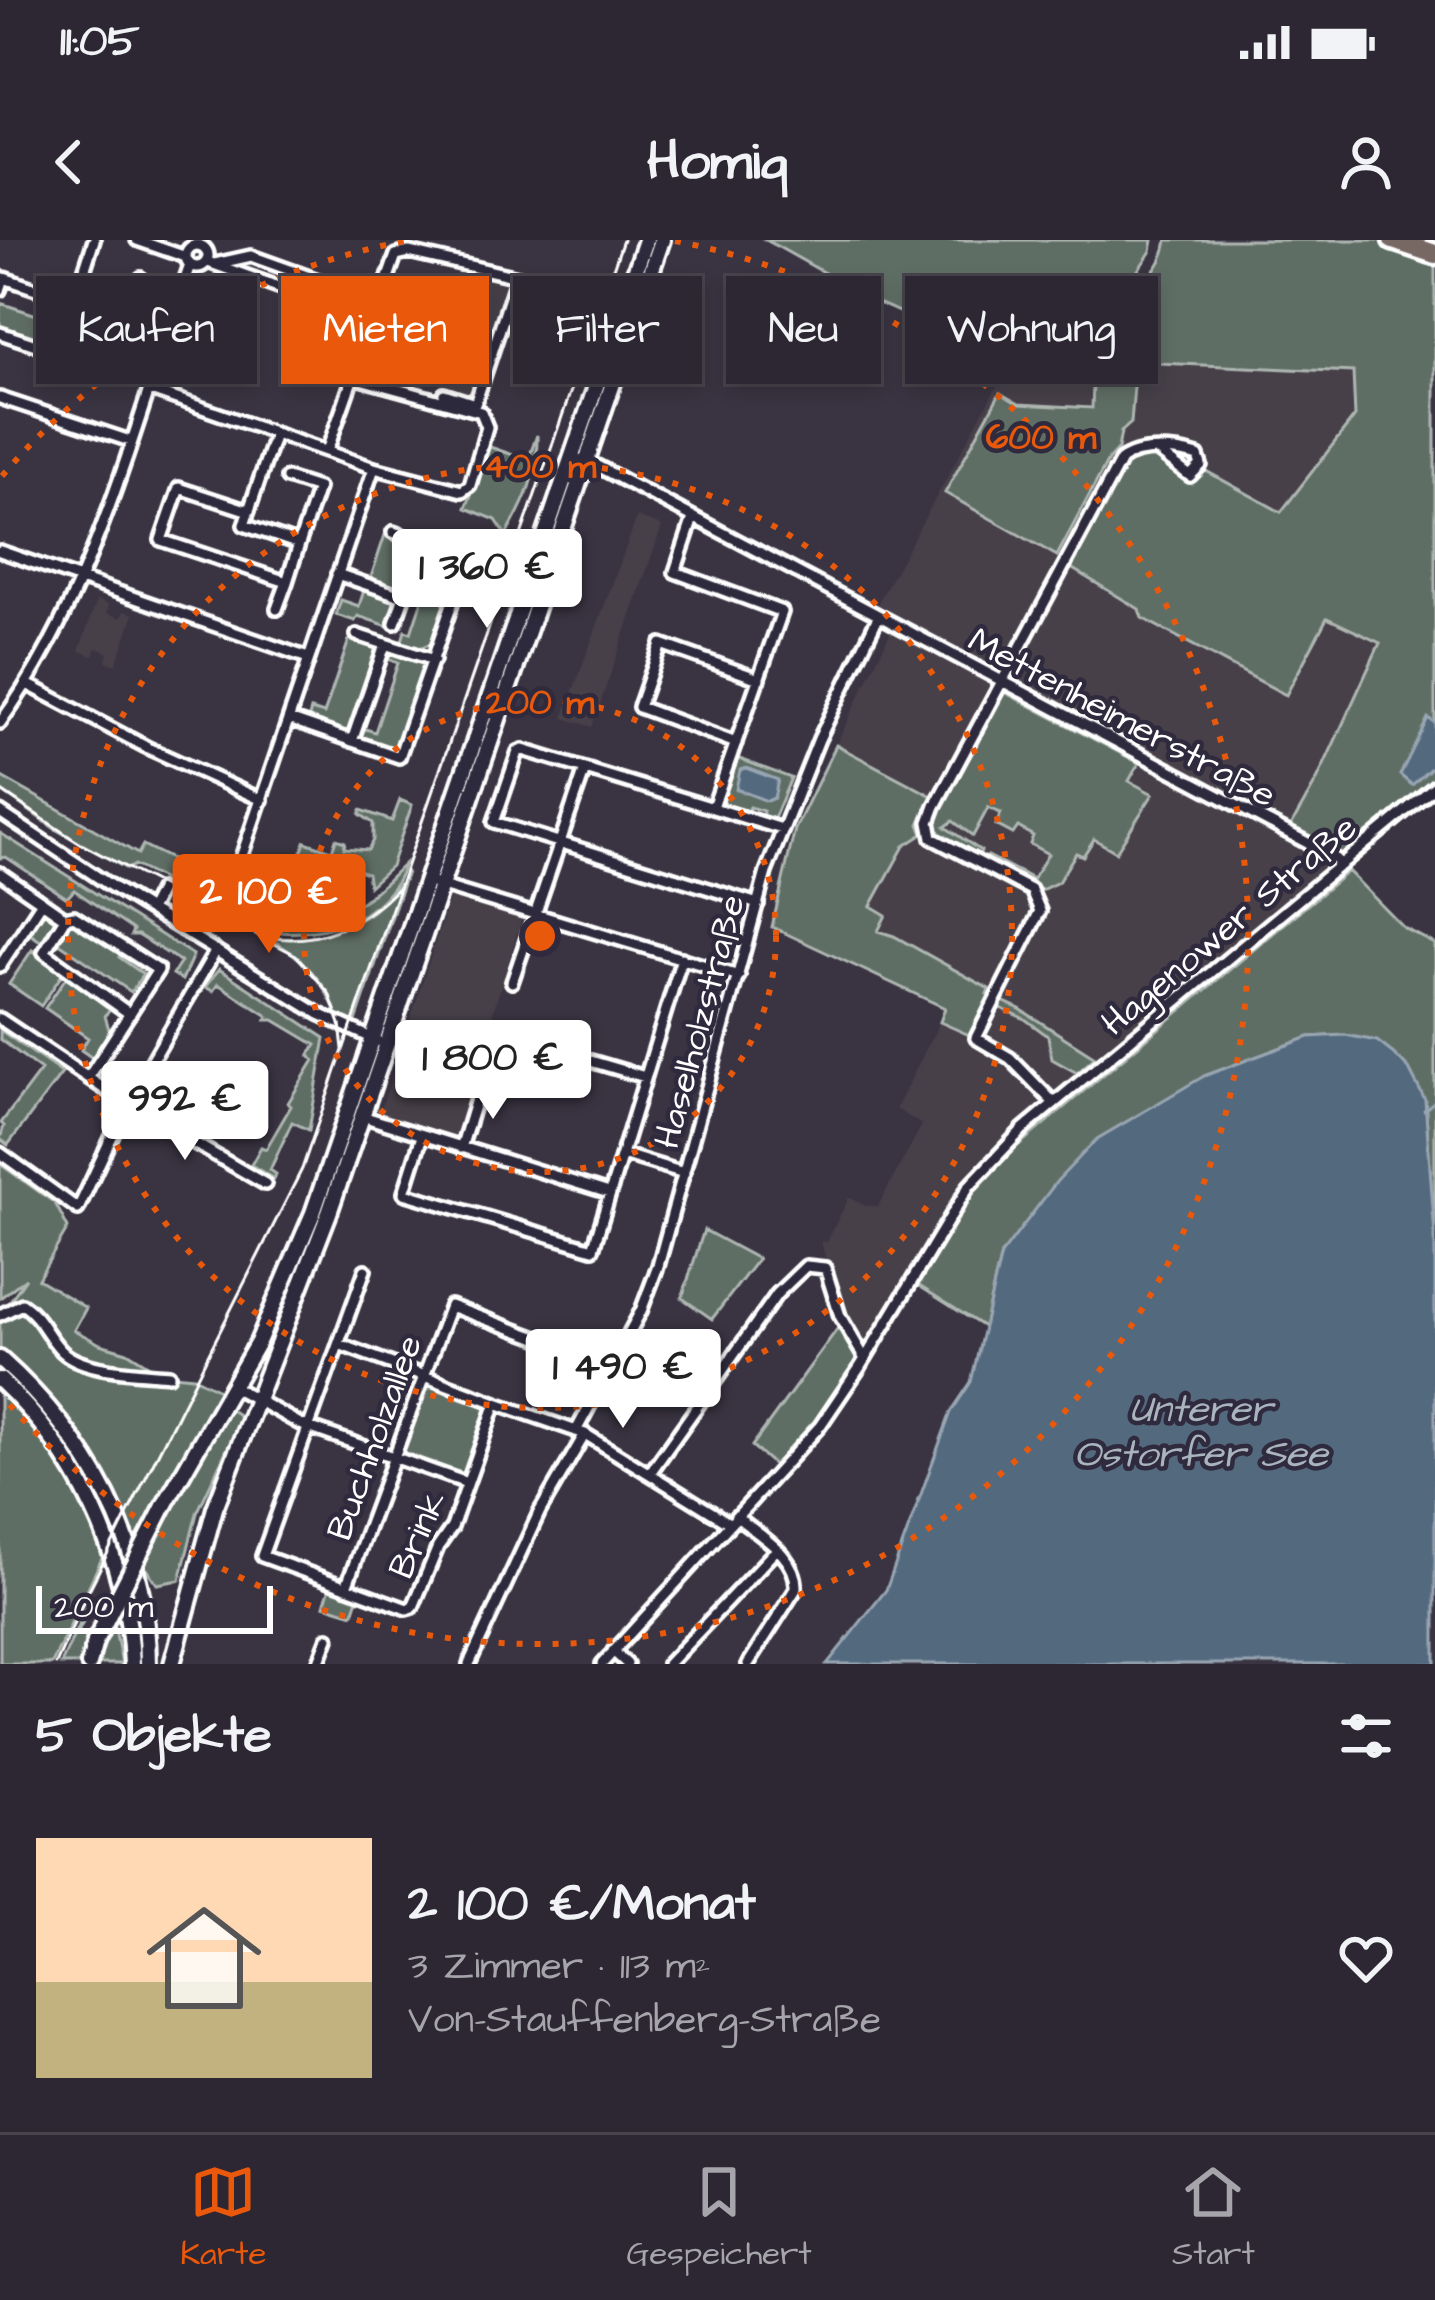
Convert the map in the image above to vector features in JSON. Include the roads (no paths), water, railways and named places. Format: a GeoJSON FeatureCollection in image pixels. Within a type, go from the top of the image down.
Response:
{"type":"FeatureCollection","features":[{"type":"Feature","properties":{"kind":"highway"},"geometry":{"type":"LineString","coordinates":[[1393,240],[1435,254]]}},
{"type":"Feature","properties":{"kind":"street"},"geometry":{"type":"LineString","coordinates":[[82,276],[94,240]]}},
{"type":"Feature","properties":{"kind":"street"},"geometry":{"type":"LineString","coordinates":[[137,240],[200,267],[253,257],[306,276]]}},
{"type":"Feature","properties":{"kind":"street"},"geometry":{"type":"LineString","coordinates":[[89,1664],[95,1642],[165,1504],[266,1324],[314,1213],[437,884],[579,460],[646,240]]}},
{"type":"Feature","properties":{"kind":"street"},"geometry":{"type":"LineString","coordinates":[[579,460],[662,240]]}},
{"type":"Feature","properties":{"kind":"street"},"geometry":{"type":"LineString","coordinates":[[0,723],[27,684],[80,578],[148,389],[190,248],[201,243],[211,263]]}},
{"type":"Feature","properties":{"kind":"street"},"geometry":{"type":"LineString","coordinates":[[388,276],[396,255],[409,252],[513,276]]}},
{"type":"Feature","properties":{"kind":"street"},"geometry":{"type":"LineString","coordinates":[[211,263],[281,288]]}},
{"type":"Feature","properties":{"kind":"street"},"geometry":{"type":"LineString","coordinates":[[0,290],[4,278],[36,289]]}},
{"type":"Feature","properties":{"kind":"street"},"geometry":{"type":"LineString","coordinates":[[443,394],[475,404],[513,289]]}},
{"type":"Feature","properties":{"kind":"street"},"geometry":{"type":"LineString","coordinates":[[0,333],[36,345]]}},
{"type":"Feature","properties":{"kind":"street"},"geometry":{"type":"LineString","coordinates":[[327,451],[351,384]]}},
{"type":"Feature","properties":{"kind":"street"},"geometry":{"type":"LineString","coordinates":[[148,389],[374,467],[462,491],[470,485],[488,427],[481,412],[378,384]]}},
{"type":"Feature","properties":{"kind":"street"},"geometry":{"type":"LineString","coordinates":[[0,398],[130,441]]}},
{"type":"Feature","properties":{"kind":"street"},"geometry":{"type":"LineString","coordinates":[[275,434],[244,525],[299,544]]}},
{"type":"Feature","properties":{"kind":"street"},"geometry":{"type":"LineString","coordinates":[[1054,1103],[1010,1058],[976,1038],[1040,910],[1038,899],[1031,890],[932,838],[929,822],[1120,460],[1132,452],[1159,452]]}},
{"type":"Feature","properties":{"kind":"street","name":"Mettenheimerstraße"},"geometry":{"type":"LineString","coordinates":[[579,460],[1341,865]]}},
{"type":"Feature","properties":{"kind":"street"},"geometry":{"type":"LineString","coordinates":[[241,861],[374,467]]}},
{"type":"Feature","properties":{"kind":"street"},"geometry":{"type":"LineString","coordinates":[[278,609],[318,488],[287,478]]}},
{"type":"Feature","properties":{"kind":"street"},"geometry":{"type":"LineString","coordinates":[[249,511],[178,488],[161,540],[287,582]]}},
{"type":"Feature","properties":{"kind":"street"},"geometry":{"type":"LineString","coordinates":[[693,518],[675,572],[782,612],[713,807]]}},
{"type":"Feature","properties":{"kind":"street"},"geometry":{"type":"LineString","coordinates":[[289,718],[399,757],[468,558],[392,532]]}},
{"type":"Feature","properties":{"kind":"street"},"geometry":{"type":"LineString","coordinates":[[395,622],[423,542]]}},
{"type":"Feature","properties":{"kind":"street"},"geometry":{"type":"LineString","coordinates":[[0,551],[308,658]]}},
{"type":"Feature","properties":{"kind":"street"},"geometry":{"type":"LineString","coordinates":[[337,574],[404,597]]}},
{"type":"Feature","properties":{"kind":"street","name":"Haselholzstraße"},"geometry":{"type":"LineString","coordinates":[[469,1664],[641,1310],[658,1266],[782,829],[878,617]]}},
{"type":"Feature","properties":{"kind":"street"},"geometry":{"type":"LineString","coordinates":[[357,635],[434,660]]}},
{"type":"Feature","properties":{"kind":"street"},"geometry":{"type":"LineString","coordinates":[[352,741],[386,644]]}},
{"type":"Feature","properties":{"kind":"street"},"geometry":{"type":"LineString","coordinates":[[736,743],[639,707],[661,644],[759,679]]}},
{"type":"Feature","properties":{"kind":"street"},"geometry":{"type":"LineString","coordinates":[[27,684],[148,748],[262,800]]}},
{"type":"Feature","properties":{"kind":"street"},"geometry":{"type":"LineString","coordinates":[[758,904],[494,822],[518,752],[523,750],[782,829]]}},
{"type":"Feature","properties":{"kind":"street"},"geometry":{"type":"LineString","coordinates":[[512,982],[585,769]]}},
{"type":"Feature","properties":{"kind":"street","name":"Hagenower Straße"},"geometry":{"type":"LineString","coordinates":[[602,1664],[820,1426],[969,1186],[1023,1129],[1435,786]]}},
{"type":"Feature","properties":{"kind":"street"},"geometry":{"type":"LineString","coordinates":[[0,812],[319,1014],[380,1042]]}},
{"type":"Feature","properties":{"kind":"street"},"geometry":{"type":"LineString","coordinates":[[0,873],[64,918],[74,916],[158,970],[88,1078]]}},
{"type":"Feature","properties":{"kind":"street"},"geometry":{"type":"LineString","coordinates":[[437,884],[739,976]]}},
{"type":"Feature","properties":{"kind":"street"},"geometry":{"type":"LineString","coordinates":[[150,910],[160,890]]}},
{"type":"Feature","properties":{"kind":"street"},"geometry":{"type":"LineString","coordinates":[[0,966],[42,902]]}},
{"type":"Feature","properties":{"kind":"street"},"geometry":{"type":"LineString","coordinates":[[64,918],[44,952],[130,1014]]}},
{"type":"Feature","properties":{"kind":"street"},"geometry":{"type":"LineString","coordinates":[[0,942],[11,949]]}},
{"type":"Feature","properties":{"kind":"street"},"geometry":{"type":"LineString","coordinates":[[0,1153],[78,1210],[127,1104],[216,950]]}},
{"type":"Feature","properties":{"kind":"street"},"geometry":{"type":"LineString","coordinates":[[422,1136],[404,1193],[592,1249],[682,958]]}},
{"type":"Feature","properties":{"kind":"street"},"geometry":{"type":"LineString","coordinates":[[0,1019],[127,1104],[265,1184]]}},
{"type":"Feature","properties":{"kind":"street"},"geometry":{"type":"LineString","coordinates":[[172,1664],[214,1508],[362,1116],[380,1042]]}},
{"type":"Feature","properties":{"kind":"street"},"geometry":{"type":"LineString","coordinates":[[560,1052],[645,1077]]}},
{"type":"Feature","properties":{"kind":"street"},"geometry":{"type":"LineString","coordinates":[[461,1148],[482,1083]]}},
{"type":"Feature","properties":{"kind":"street"},"geometry":{"type":"LineString","coordinates":[[362,1116],[609,1193]]}},
{"type":"Feature","properties":{"kind":"street"},"geometry":{"type":"LineString","coordinates":[[622,1154],[683,1173]]}},
{"type":"Feature","properties":{"kind":"street"},"geometry":{"type":"LineString","coordinates":[[650,1473],[777,1294],[806,1266],[825,1268],[840,1316],[865,1359]]}},
{"type":"Feature","properties":{"kind":"street"},"geometry":{"type":"LineString","coordinates":[[346,1587],[262,1556],[365,1270]]}},
{"type":"Feature","properties":{"kind":"street"},"geometry":{"type":"LineString","coordinates":[[0,1315],[22,1304],[35,1313],[61,1352],[112,1370],[169,1375]]}},
{"type":"Feature","properties":{"kind":"street","name":"Buchholzallee"},"geometry":{"type":"LineString","coordinates":[[346,1587],[450,1306],[611,1365]]}},
{"type":"Feature","properties":{"kind":"street"},"geometry":{"type":"LineString","coordinates":[[339,1344],[580,1432],[776,1550],[795,1570],[796,1589],[748,1664]]}},
{"type":"Feature","properties":{"kind":"street"},"geometry":{"type":"LineString","coordinates":[[0,1359],[57,1416],[105,1488],[141,1594],[148,1664]]}},
{"type":"Feature","properties":{"kind":"street"},"geometry":{"type":"LineString","coordinates":[[0,1380],[45,1428],[94,1511],[123,1596],[132,1664]]}},
{"type":"Feature","properties":{"kind":"street","name":"Brink"},"geometry":{"type":"LineString","coordinates":[[232,1386],[307,1427],[467,1484]]}},
{"type":"Feature","properties":{"kind":"street","name":"Brink"},"geometry":{"type":"LineString","coordinates":[[346,1587],[406,1610],[413,1607],[438,1547],[452,1527],[496,1403]]}},
{"type":"Feature","properties":{"kind":"street"},"geometry":{"type":"LineString","coordinates":[[668,1664],[776,1550]]}},
{"type":"Feature","properties":{"kind":"street"},"geometry":{"type":"LineString","coordinates":[[318,1664],[328,1638]]}},
{"type":"Feature","properties":{"kind":"street"},"geometry":{"type":"LineString","coordinates":[[613,1651],[628,1664]]}},
{"type":"Feature","properties":{"kind":"water"},"geometry":{"type":"Polygon","coordinates":[[[1428,718],[1435,723],[1435,764],[1412,785],[1400,775],[1428,718]]]}},
{"type":"Feature","properties":{"kind":"water"},"geometry":{"type":"Polygon","coordinates":[[[740,770],[778,780],[774,798],[767,801],[736,789],[740,770]]]}},
{"type":"Feature","properties":{"kind":"water","name":"Unterer Ostorfer See"},"geometry":{"type":"Polygon","coordinates":[[[1345,1035],[1377,1041],[1395,1055],[1409,1069],[1425,1100],[1435,1236],[1435,1664],[827,1664],[886,1590],[951,1412],[971,1382],[1001,1255],[1057,1181],[1097,1139],[1204,1076],[1309,1037],[1345,1035]]]}},
{"type":"Feature","properties":{"kind":"waterway"},"geometry":{"type":"LineString","coordinates":[[1424,1110],[1435,1101]]}},
{"type":"Feature","properties":{"kind":"tram line"},"geometry":{"type":"LineString","coordinates":[[56,1664],[302,1169],[623,240]]}},
{"type":"Feature","properties":{"kind":"tram line"},"geometry":{"type":"LineString","coordinates":[[0,790],[79,843],[296,955],[329,993],[343,1049]]}},
{"type":"Feature","properties":{"kind":"tram line"},"geometry":{"type":"LineString","coordinates":[[269,937],[323,935],[355,922],[397,889]]}}]}
